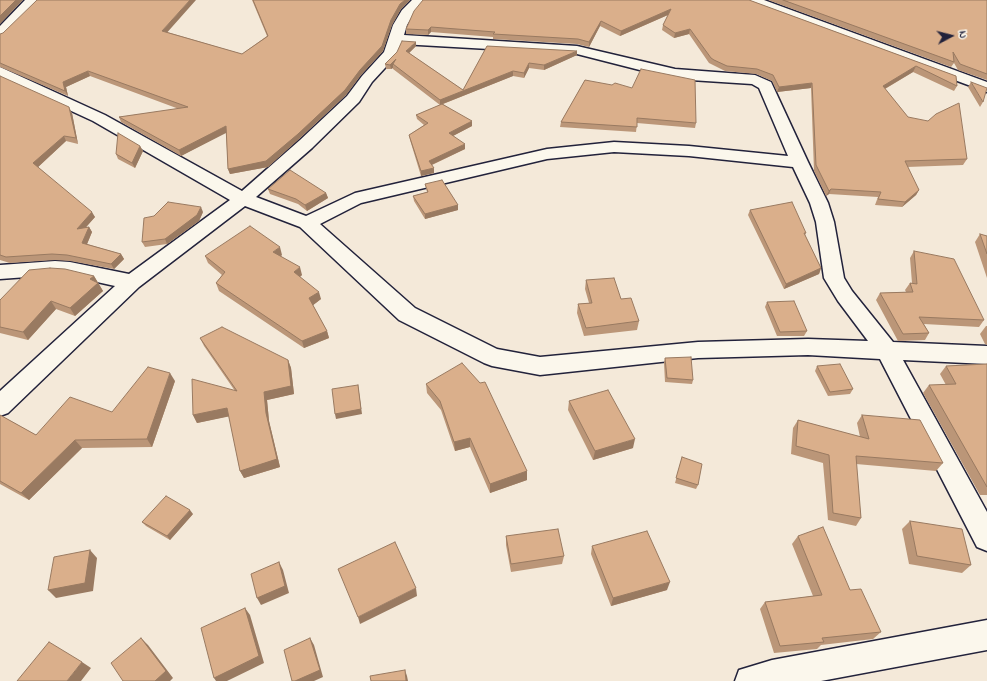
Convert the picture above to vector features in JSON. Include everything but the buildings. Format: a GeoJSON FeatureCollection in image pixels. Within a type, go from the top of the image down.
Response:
{"type":"FeatureCollection","features":[{"type":"Feature","properties":{"kind":"street"},"geometry":{"type":"LineString","coordinates":[[0,406],[132,282],[243,199],[306,144],[353,99],[367,79],[390,53],[407,13],[419,0]]}},
{"type":"Feature","properties":{"kind":"street"},"geometry":{"type":"LineString","coordinates":[[752,0],[987,87]]}},
{"type":"Feature","properties":{"kind":"street"},"geometry":{"type":"LineString","coordinates":[[0,34],[30,1]]}},
{"type":"Feature","properties":{"kind":"street"},"geometry":{"type":"LineString","coordinates":[[395,39],[571,49],[674,74],[755,80],[766,85],[799,162],[812,185],[824,222],[834,278],[845,296],[888,351],[987,538]]}},
{"type":"Feature","properties":{"kind":"street"},"geometry":{"type":"LineString","coordinates":[[0,72],[99,118],[243,199],[308,223],[407,314],[492,357],[540,366],[698,350],[808,347],[987,355]]}},
{"type":"Feature","properties":{"kind":"street"},"geometry":{"type":"LineString","coordinates":[[308,223],[355,199],[548,154],[614,147],[689,151],[799,162]]}},
{"type":"Feature","properties":{"kind":"street"},"geometry":{"type":"LineString","coordinates":[[0,272],[55,268],[70,269],[132,282]]}},
{"type":"Feature","properties":{"kind":"street"},"geometry":{"type":"LineString","coordinates":[[750,681],[780,673],[987,635]]}}]}
